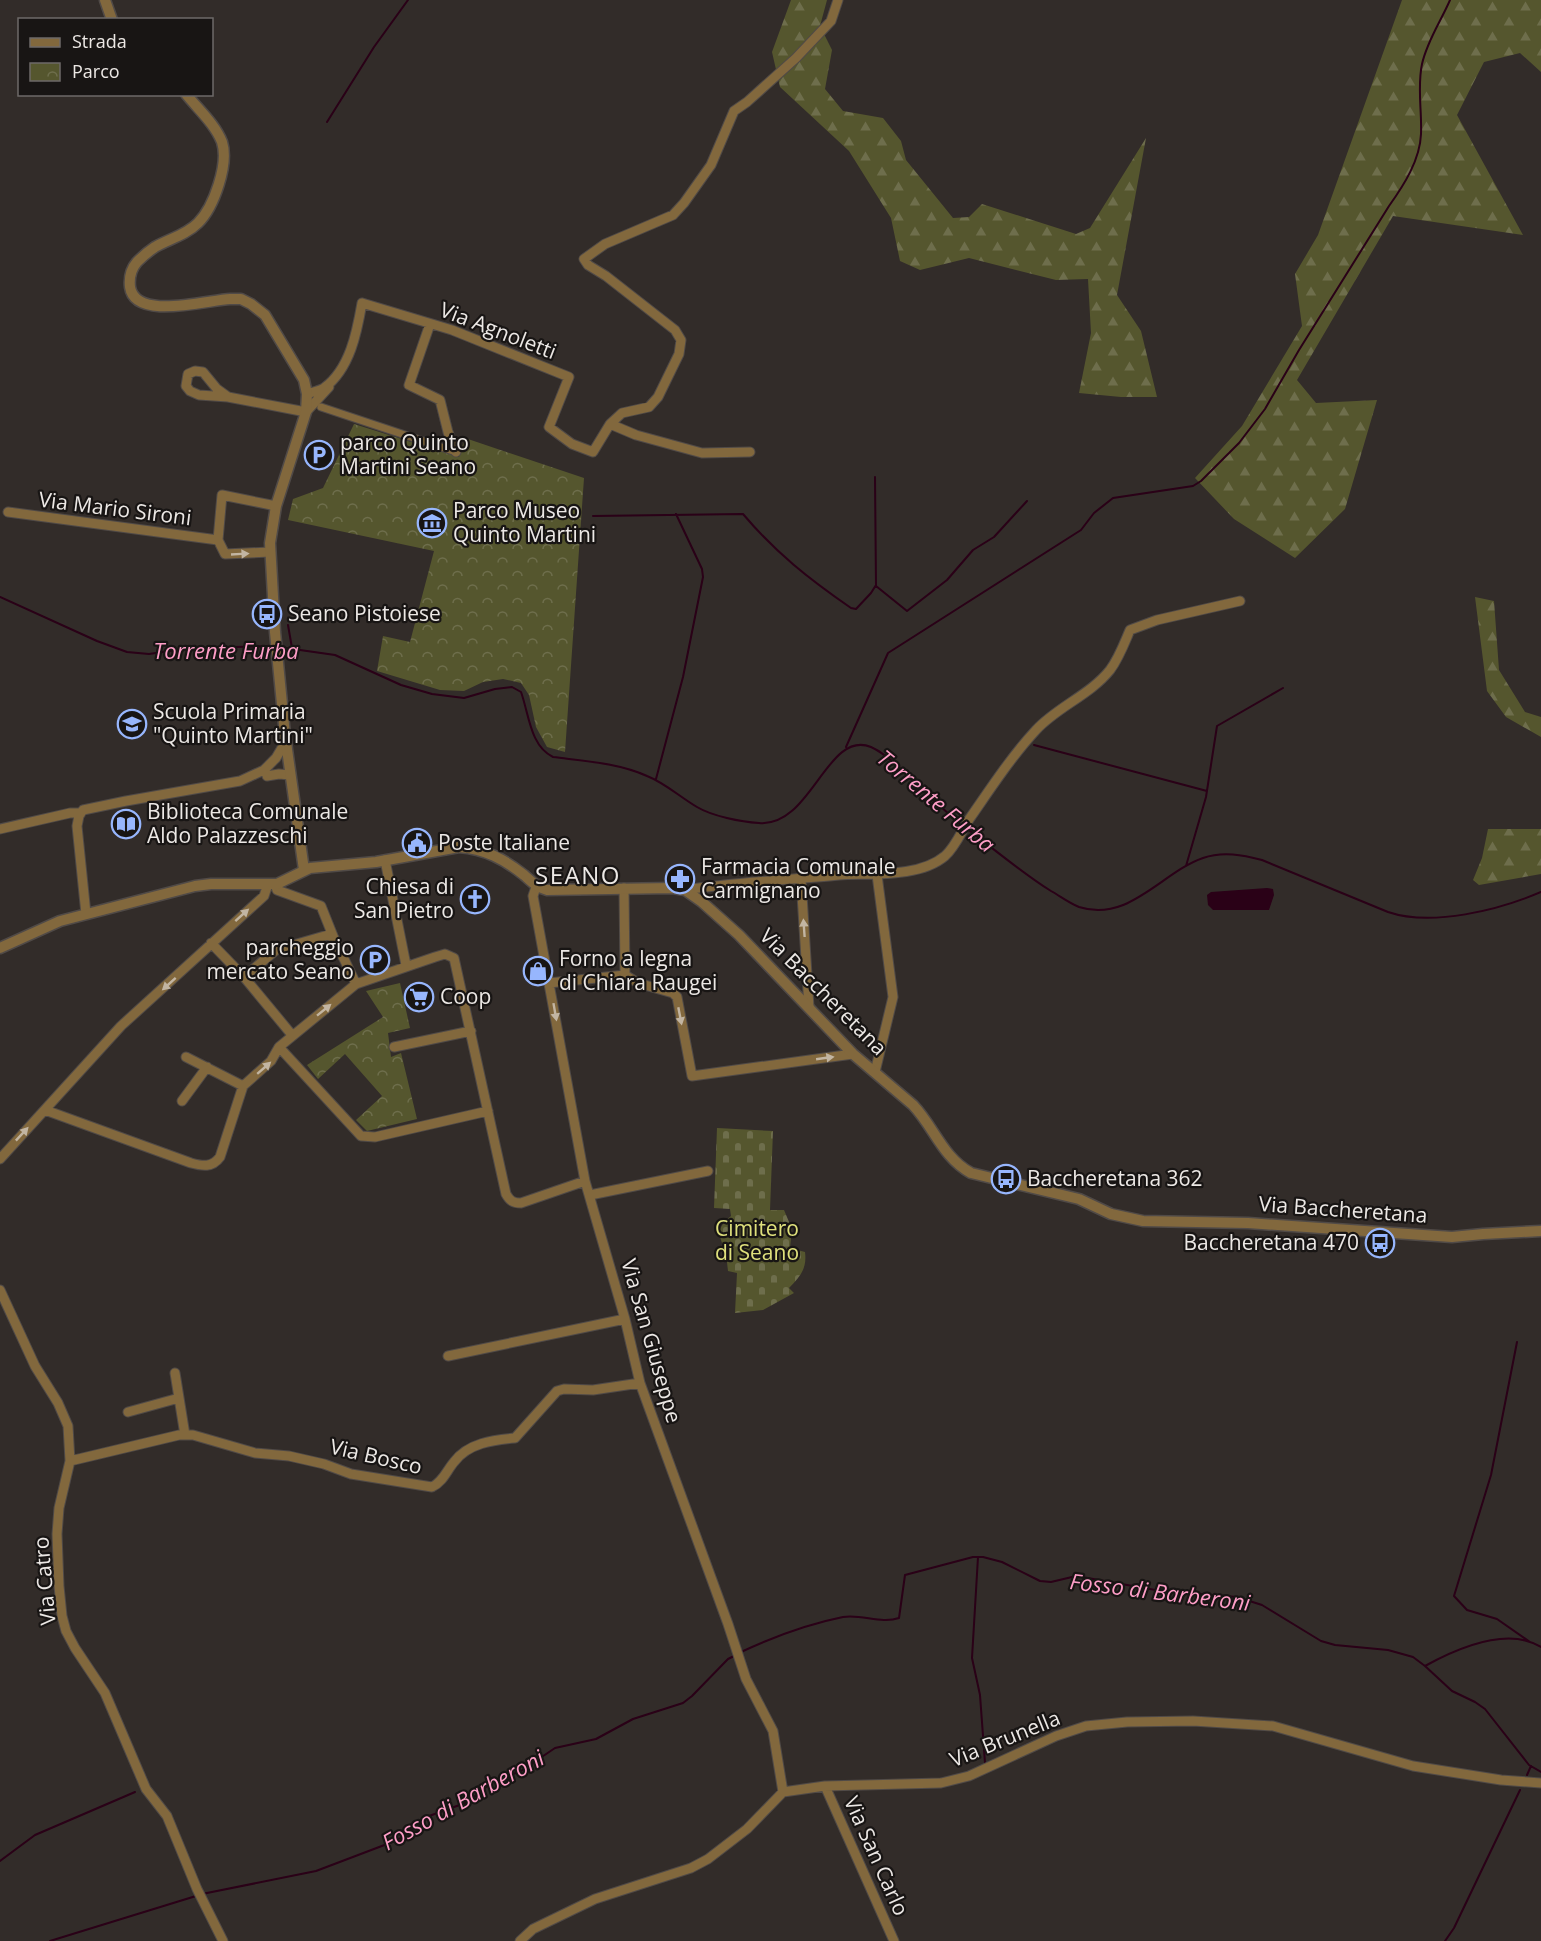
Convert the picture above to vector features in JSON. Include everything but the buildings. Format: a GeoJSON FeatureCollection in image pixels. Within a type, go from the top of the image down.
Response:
{"type":"FeatureCollection","features":[{"type":"Feature","properties":{"kind":"street"},"geometry":{"type":"LineString","coordinates":[[105,0],[111,18]]}},
{"type":"Feature","properties":{"kind":"street"},"geometry":{"type":"LineString","coordinates":[[750,452],[702,453],[636,435],[610,424],[622,413],[649,407],[658,397],[679,354],[681,340],[675,330],[606,276],[588,265],[584,259],[605,244],[673,215],[711,165],[734,111],[796,58],[831,21],[838,0]]}},
{"type":"Feature","properties":{"kind":"street"},"geometry":{"type":"LineString","coordinates":[[188,96],[214,129],[222,143],[223,156],[218,187],[210,207],[198,223],[185,233],[154,248],[135,264],[130,274],[132,294],[147,306],[241,299],[262,311],[304,380],[307,394],[306,412],[276,506],[270,552],[275,633],[287,754],[304,870]]}},
{"type":"Feature","properties":{"kind":"street","name":"Via Agnoletti"},"geometry":{"type":"LineString","coordinates":[[306,412],[322,396],[348,356],[357,332],[362,303],[452,330],[569,377],[549,427],[572,444],[592,452],[610,424]]}},
{"type":"Feature","properties":{"kind":"street"},"geometry":{"type":"LineString","coordinates":[[430,324],[409,385],[440,400],[456,452]]}},
{"type":"Feature","properties":{"kind":"street"},"geometry":{"type":"LineString","coordinates":[[307,394],[324,388],[334,379]]}},
{"type":"Feature","properties":{"kind":"street"},"geometry":{"type":"LineString","coordinates":[[228,397],[306,412]]}},
{"type":"Feature","properties":{"kind":"street"},"geometry":{"type":"LineString","coordinates":[[321,407],[456,452]]}},
{"type":"Feature","properties":{"kind":"street","name":"Via Mario Sironi"},"geometry":{"type":"LineString","coordinates":[[270,552],[225,554],[218,540],[222,495],[276,506]]}},
{"type":"Feature","properties":{"kind":"street","name":"Via Mario Sironi"},"geometry":{"type":"LineString","coordinates":[[8,513],[218,540]]}},
{"type":"Feature","properties":{"kind":"street"},"geometry":{"type":"LineString","coordinates":[[0,948],[60,921],[195,886],[225,883],[271,884],[304,870],[459,848],[484,850],[496,856],[523,875],[535,890],[673,888],[685,890],[842,875],[877,875],[921,867],[941,859],[952,848],[969,819],[1023,744],[1044,721],[1094,685],[1109,670],[1120,653],[1130,630],[1157,620],[1240,601]]}},
{"type":"Feature","properties":{"kind":"street"},"geometry":{"type":"LineString","coordinates":[[86,914],[79,817],[88,808],[240,781],[264,770],[276,758],[286,741]]}},
{"type":"Feature","properties":{"kind":"street"},"geometry":{"type":"LineString","coordinates":[[267,776],[287,754]]}},
{"type":"Feature","properties":{"kind":"street"},"geometry":{"type":"LineString","coordinates":[[240,781],[250,782],[279,774],[290,775]]}},
{"type":"Feature","properties":{"kind":"street"},"geometry":{"type":"LineString","coordinates":[[0,829],[70,813],[79,817]]}},
{"type":"Feature","properties":{"kind":"street"},"geometry":{"type":"LineString","coordinates":[[385,860],[406,965]]}},
{"type":"Feature","properties":{"kind":"street"},"geometry":{"type":"LineString","coordinates":[[875,1071],[893,997],[877,875]]}},
{"type":"Feature","properties":{"kind":"street"},"geometry":{"type":"LineString","coordinates":[[801,879],[809,1007]]}},
{"type":"Feature","properties":{"kind":"street"},"geometry":{"type":"LineString","coordinates":[[271,884],[277,890],[321,906],[330,935],[356,984]]}},
{"type":"Feature","properties":{"kind":"street"},"geometry":{"type":"LineString","coordinates":[[0,1159],[121,1026],[264,896],[271,884]]}},
{"type":"Feature","properties":{"kind":"street"},"geometry":{"type":"LineString","coordinates":[[624,888],[625,975]]}},
{"type":"Feature","properties":{"kind":"street","name":"Via San Giuseppe"},"geometry":{"type":"LineString","coordinates":[[535,890],[533,896],[585,1180],[625,1319],[640,1383],[746,1678],[773,1731],[783,1792]]}},
{"type":"Feature","properties":{"kind":"street","name":"Via Baccheretana"},"geometry":{"type":"LineString","coordinates":[[685,890],[702,902],[738,935],[853,1054],[922,1114],[948,1155],[962,1168],[988,1178],[1079,1199],[1111,1214],[1143,1221],[1248,1223],[1452,1237],[1483,1233],[1541,1231]]}},
{"type":"Feature","properties":{"kind":"street"},"geometry":{"type":"LineString","coordinates":[[244,977],[276,950],[330,935]]}},
{"type":"Feature","properties":{"kind":"street"},"geometry":{"type":"LineString","coordinates":[[211,943],[244,977],[292,1035]]}},
{"type":"Feature","properties":{"kind":"street"},"geometry":{"type":"LineString","coordinates":[[45,1110],[191,1163],[207,1166],[214,1164],[220,1157],[243,1086],[272,1061],[279,1047],[292,1035],[356,984],[406,965],[445,954],[454,958],[509,1200],[521,1203],[585,1180]]}},
{"type":"Feature","properties":{"kind":"street"},"geometry":{"type":"LineString","coordinates":[[549,983],[625,975],[638,983],[673,993],[677,997],[692,1076],[853,1054]]}},
{"type":"Feature","properties":{"kind":"street"},"geometry":{"type":"LineString","coordinates":[[394,1047],[471,1031]]}},
{"type":"Feature","properties":{"kind":"street"},"geometry":{"type":"LineString","coordinates":[[279,1047],[360,1136],[365,1138],[488,1111]]}},
{"type":"Feature","properties":{"kind":"street"},"geometry":{"type":"LineString","coordinates":[[186,1057],[243,1086]]}},
{"type":"Feature","properties":{"kind":"street"},"geometry":{"type":"LineString","coordinates":[[182,1101],[207,1067]]}},
{"type":"Feature","properties":{"kind":"street"},"geometry":{"type":"LineString","coordinates":[[590,1195],[708,1171]]}},
{"type":"Feature","properties":{"kind":"street","name":"Via Catro"},"geometry":{"type":"LineString","coordinates":[[0,1290],[35,1366],[58,1403],[68,1426],[70,1461],[59,1508],[57,1534],[59,1586],[66,1631],[105,1693],[146,1789],[167,1816],[203,1903],[223,1941]]}},
{"type":"Feature","properties":{"kind":"street"},"geometry":{"type":"LineString","coordinates":[[448,1356],[625,1319]]}},
{"type":"Feature","properties":{"kind":"street"},"geometry":{"type":"LineString","coordinates":[[175,1372],[185,1435]]}},
{"type":"Feature","properties":{"kind":"street","name":"Via Bosco"},"geometry":{"type":"LineString","coordinates":[[70,1461],[193,1435],[255,1453],[289,1456],[351,1473],[432,1487],[441,1480],[459,1455],[484,1442],[515,1438],[557,1391],[564,1389],[593,1390],[640,1383]]}},
{"type":"Feature","properties":{"kind":"street"},"geometry":{"type":"LineString","coordinates":[[128,1412],[179,1398]]}},
{"type":"Feature","properties":{"kind":"street","name":"Via Brunella"},"geometry":{"type":"LineString","coordinates":[[783,1792],[825,1786],[941,1783],[969,1776],[1066,1732],[1086,1726],[1193,1721],[1273,1726],[1413,1766],[1501,1780],[1541,1783]]}},
{"type":"Feature","properties":{"kind":"street","name":"Via San Carlo"},"geometry":{"type":"LineString","coordinates":[[825,1786],[894,1941]]}},
{"type":"Feature","properties":{"kind":"street"},"geometry":{"type":"LineString","coordinates":[[520,1941],[533,1929],[594,1899],[691,1868],[708,1859],[747,1829],[783,1792]]}},
{"type":"Feature","properties":{"kind":"green space"},"geometry":{"type":"Polygon","coordinates":[[[791,0],[827,0],[820,26],[832,50],[825,89],[843,111],[883,118],[901,141],[906,160],[953,218],[969,217],[982,204],[1076,234],[1090,228],[1146,138],[1117,295],[1141,331],[1157,397],[1121,397],[1079,393],[1091,333],[1088,279],[1056,280],[969,258],[920,270],[900,261],[891,218],[849,151],[780,87],[772,52],[791,0]]]}},
{"type":"Feature","properties":{"kind":"green space"},"geometry":{"type":"Polygon","coordinates":[[[1402,0],[1541,0],[1541,72],[1520,53],[1484,62],[1457,115],[1523,235],[1393,216],[1297,380],[1316,403],[1377,400],[1345,509],[1295,558],[1234,519],[1195,478],[1242,426],[1302,326],[1295,274],[1318,235],[1402,0]]]}},
{"type":"Feature","properties":{"kind":"green space","name":"Parco Museo Quinto Martini"},"geometry":{"type":"Polygon","coordinates":[[[354,424],[459,457],[465,438],[584,478],[565,752],[547,747],[536,727],[529,695],[521,683],[503,679],[483,682],[464,691],[440,690],[377,671],[383,636],[410,642],[434,551],[288,520],[293,499],[323,488],[354,424]]]}},
{"type":"Feature","properties":{"kind":"green space"},"geometry":{"type":"Polygon","coordinates":[[[1475,597],[1494,601],[1499,670],[1525,712],[1541,717],[1541,737],[1506,717],[1487,691],[1475,597]]]}},
{"type":"Feature","properties":{"kind":"green space"},"geometry":{"type":"Polygon","coordinates":[[[1488,829],[1541,829],[1541,874],[1479,885],[1473,880],[1482,858],[1488,829]]]}},
{"type":"Feature","properties":{"kind":"green space"},"geometry":{"type":"Polygon","coordinates":[[[400,983],[410,1028],[388,1033],[391,1057],[401,1053],[417,1119],[367,1131],[356,1120],[382,1096],[345,1054],[318,1079],[307,1065],[383,1017],[366,991],[400,983]]]}},
{"type":"Feature","properties":{"kind":"green space","name":"Cimitero di Seano"},"geometry":{"type":"Polygon","coordinates":[[[717,1128],[773,1131],[770,1210],[784,1210],[792,1229],[790,1248],[805,1252],[802,1272],[789,1288],[794,1293],[763,1310],[735,1313],[737,1273],[728,1271],[720,1232],[722,1225],[731,1216],[730,1209],[714,1208],[717,1128]]]}},
{"type":"Feature","properties":{"kind":"shaded area"},"geometry":{"type":"Polygon","coordinates":[[[1273,889],[1274,895],[1269,910],[1213,910],[1208,905],[1207,895],[1211,892],[1273,889]]]}},
{"type":"Feature","properties":{"kind":"waterway"},"geometry":{"type":"LineString","coordinates":[[327,122],[374,47],[408,0]]}},
{"type":"Feature","properties":{"kind":"waterway"},"geometry":{"type":"LineString","coordinates":[[846,747],[888,653],[1081,530],[1094,513],[1113,498],[1193,486],[1201,481],[1239,443],[1265,409],[1410,172],[1420,144],[1422,64],[1450,0]]}},
{"type":"Feature","properties":{"kind":"waterway"},"geometry":{"type":"LineString","coordinates":[[593,516],[743,514],[768,541],[807,576],[851,608],[856,609],[876,585],[875,477]]}},
{"type":"Feature","properties":{"kind":"waterway"},"geometry":{"type":"LineString","coordinates":[[876,586],[907,611],[947,580],[973,550],[994,537],[1027,501]]}},
{"type":"Feature","properties":{"kind":"waterway"},"geometry":{"type":"LineString","coordinates":[[656,779],[683,677],[703,577],[702,569],[676,514]]}},
{"type":"Feature","properties":{"kind":"waterway","name":"Torrente Furba"},"geometry":{"type":"LineString","coordinates":[[0,597],[97,641],[127,652],[149,654],[190,648],[274,646]]}},
{"type":"Feature","properties":{"kind":"waterway"},"geometry":{"type":"LineString","coordinates":[[288,625],[292,648]]}},
{"type":"Feature","properties":{"kind":"waterway","name":"Torrente Furba"},"geometry":{"type":"LineString","coordinates":[[279,647],[335,655],[401,685],[432,694],[464,698],[495,689],[512,687],[521,692],[531,729],[539,745],[553,757],[601,763],[636,772],[660,782],[703,810],[718,816],[744,821],[759,823],[777,820],[792,811],[842,752],[856,745],[871,747],[881,752],[961,825]]}},
{"type":"Feature","properties":{"kind":"waterway"},"geometry":{"type":"LineString","coordinates":[[1186,866],[1206,797],[1217,726],[1283,688]]}},
{"type":"Feature","properties":{"kind":"waterway"},"geometry":{"type":"LineString","coordinates":[[1034,745],[1207,791]]}},
{"type":"Feature","properties":{"kind":"waterway","name":"Torrente Furba"},"geometry":{"type":"LineString","coordinates":[[966,828],[1051,891],[1079,907],[1097,910],[1114,908],[1129,902],[1188,865],[1203,858],[1225,854],[1262,860],[1388,912],[1405,916],[1425,918],[1465,914],[1506,905],[1541,892]]}},
{"type":"Feature","properties":{"kind":"waterway"},"geometry":{"type":"LineString","coordinates":[[1517,1342],[1491,1475],[1454,1596],[1467,1610],[1497,1619],[1530,1642]]}},
{"type":"Feature","properties":{"kind":"waterway","name":"Fosso di Barberoni"},"geometry":{"type":"LineString","coordinates":[[741,1652],[791,1631],[843,1617],[885,1620],[899,1618],[905,1575],[973,1557],[983,1557],[1002,1562],[1040,1581],[1051,1582],[1082,1577],[1161,1591],[1237,1597],[1262,1605],[1321,1641],[1335,1645],[1388,1650],[1413,1657],[1452,1691],[1485,1709],[1529,1765],[1541,1772]]}},
{"type":"Feature","properties":{"kind":"waterway"},"geometry":{"type":"LineString","coordinates":[[978,1557],[972,1658],[980,1695],[985,1763]]}},
{"type":"Feature","properties":{"kind":"waterway"},"geometry":{"type":"LineString","coordinates":[[1425,1666],[1466,1647],[1498,1639],[1528,1641],[1541,1647]]}},
{"type":"Feature","properties":{"kind":"waterway","name":"Fosso di Barberoni"},"geometry":{"type":"LineString","coordinates":[[202,1894],[316,1871],[395,1841],[429,1816],[468,1802],[492,1782],[521,1771],[555,1748],[596,1739],[633,1719],[683,1703],[728,1659],[736,1655]]}},
{"type":"Feature","properties":{"kind":"waterway"},"geometry":{"type":"LineString","coordinates":[[1527,1775],[1531,1766]]}},
{"type":"Feature","properties":{"kind":"waterway"},"geometry":{"type":"LineString","coordinates":[[1445,1941],[1454,1928],[1520,1790]]}},
{"type":"Feature","properties":{"kind":"waterway"},"geometry":{"type":"LineString","coordinates":[[0,1861],[35,1835],[135,1792]]}},
{"type":"Feature","properties":{"kind":"waterway","name":"Fosso di Barberoni"},"geometry":{"type":"LineString","coordinates":[[50,1941],[196,1896]]}},
{"type":"Feature","properties":{"kind":"place","name":"parco Quinto Martini Seano"},"geometry":{"type":"Point","coordinates":[319,455]}},
{"type":"Feature","properties":{"kind":"place","name":"Parco Museo Quinto Martini"},"geometry":{"type":"Point","coordinates":[432,523]}},
{"type":"Feature","properties":{"kind":"place","name":"Seano Pistoiese"},"geometry":{"type":"Point","coordinates":[267,614]}},
{"type":"Feature","properties":{"kind":"place","name":"Scuola Primaria \"Quinto Martini\""},"geometry":{"type":"Point","coordinates":[132,724]}},
{"type":"Feature","properties":{"kind":"place","name":"Biblioteca Comunale Aldo Palazzeschi"},"geometry":{"type":"Point","coordinates":[126,824]}},
{"type":"Feature","properties":{"kind":"place","name":"Poste Italiane"},"geometry":{"type":"Point","coordinates":[417,843]}},
{"type":"Feature","properties":{"kind":"place","name":"Farmacia Comunale Carmignano"},"geometry":{"type":"Point","coordinates":[680,879]}},
{"type":"Feature","properties":{"kind":"place","name":"Chiesa di San Pietro"},"geometry":{"type":"Point","coordinates":[475,899]}},
{"type":"Feature","properties":{"kind":"place","name":"parcheggio mercato Seano"},"geometry":{"type":"Point","coordinates":[375,960]}},
{"type":"Feature","properties":{"kind":"place","name":"Forno a legna di Chiara Raugei"},"geometry":{"type":"Point","coordinates":[538,971]}},
{"type":"Feature","properties":{"kind":"place","name":"Coop"},"geometry":{"type":"Point","coordinates":[419,997]}},
{"type":"Feature","properties":{"kind":"place","name":"Baccheretana 362"},"geometry":{"type":"Point","coordinates":[1006,1179]}},
{"type":"Feature","properties":{"kind":"place","name":"Baccheretana 470"},"geometry":{"type":"Point","coordinates":[1380,1243]}},
{"type":"Feature","properties":{"kind":"district","name":"SEANO"},"geometry":{"type":"Point","coordinates":[578,876]}}]}
